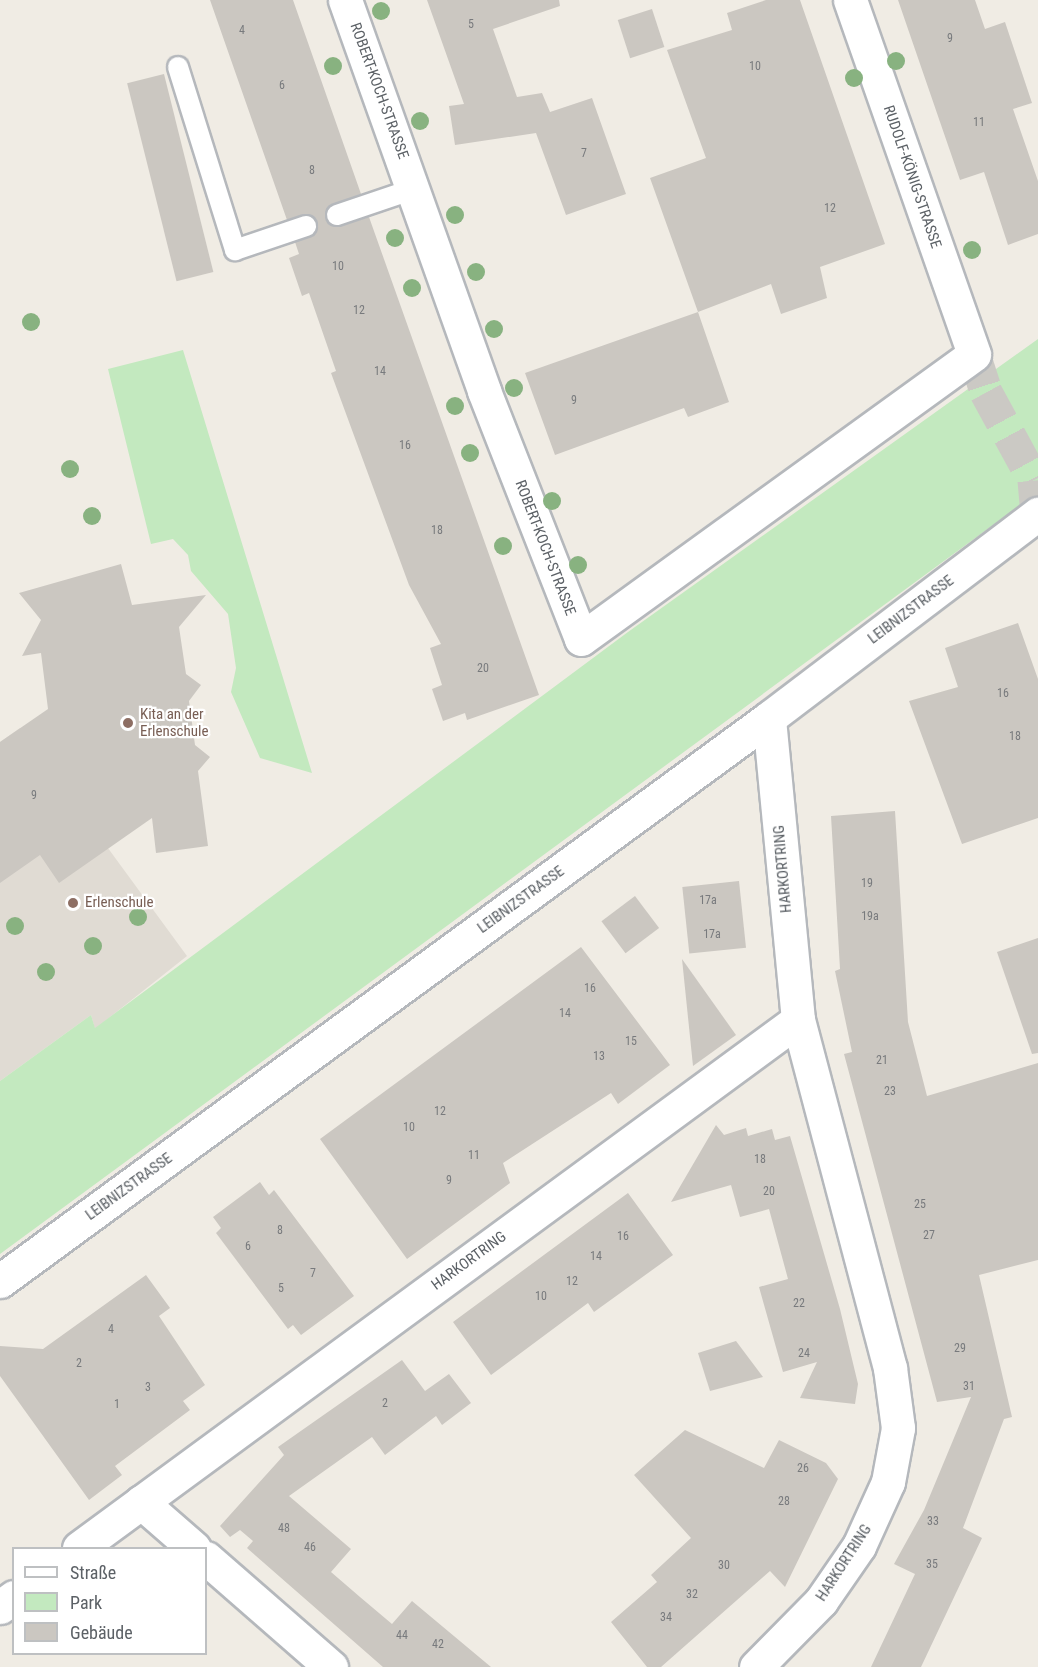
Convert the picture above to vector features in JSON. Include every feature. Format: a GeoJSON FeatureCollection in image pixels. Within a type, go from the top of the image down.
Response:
{"type":"FeatureCollection","features":[{"type":"Feature","properties":{"kind":"street","name":"ROBERT-KOCH-STRASSE"},"geometry":{"type":"LineString","coordinates":[[345,0],[484,391],[581,639],[974,354]]}},
{"type":"Feature","properties":{"kind":"street","name":"RUDOLF-KÖNIG-STRASSE"},"geometry":{"type":"LineString","coordinates":[[850,0],[974,354]]}},
{"type":"Feature","properties":{"kind":"street","name":"LEIBNIZSTRASSE"},"geometry":{"type":"LineString","coordinates":[[0,1281],[769,718],[1038,516]]}},
{"type":"Feature","properties":{"kind":"street","name":"HARKORTRING"},"geometry":{"type":"LineString","coordinates":[[756,1667],[821,1601],[859,1546],[888,1482],[898,1428],[887,1356],[798,1020],[769,718]]}},
{"type":"Feature","properties":{"kind":"street","name":"HARKORTRING"},"geometry":{"type":"LineString","coordinates":[[80,1547],[798,1020]]}},
{"type":"Feature","properties":{"kind":"street"},"geometry":{"type":"LineString","coordinates":[[141,1502],[193,1547]]}},
{"type":"Feature","properties":{"kind":"street"},"geometry":{"type":"LineString","coordinates":[[207,1559],[332,1667]]}},
{"type":"Feature","properties":{"kind":"lane"},"geometry":{"type":"LineString","coordinates":[[178,67],[235,250],[306,226]]}},
{"type":"Feature","properties":{"kind":"lane"},"geometry":{"type":"LineString","coordinates":[[337,215],[414,189]]}},
{"type":"Feature","properties":{"kind":"shaded area","name":"Erlenschule"},"geometry":{"type":"Polygon","coordinates":[[[20,728],[187,956],[95,1029],[91,1015],[0,1081],[0,742],[20,728]]]}},
{"type":"Feature","properties":{"kind":"green space"},"geometry":{"type":"Polygon","coordinates":[[[1038,339],[1038,492],[0,1254],[0,1081],[91,1015],[95,1028],[628,632],[1038,339]]]}},
{"type":"Feature","properties":{"kind":"green space"},"geometry":{"type":"Polygon","coordinates":[[[183,350],[312,773],[260,758],[231,692],[236,668],[228,614],[191,571],[188,555],[173,539],[151,544],[108,369],[183,350]]]}},
{"type":"Feature","properties":{"kind":"building"},"geometry":{"type":"Polygon","coordinates":[[[210,0],[293,0],[361,194],[328,207],[326,219],[335,227],[369,217],[539,695],[467,720],[465,713],[443,721],[432,689],[442,685],[430,648],[441,644],[409,585],[331,373],[336,371],[309,293],[302,296],[289,258],[299,254],[295,242],[315,234],[317,223],[308,214],[287,220],[210,0]]]}},
{"type":"Feature","properties":{"kind":"building"},"geometry":{"type":"Polygon","coordinates":[[[427,0],[559,0],[560,6],[493,29],[517,97],[542,93],[550,112],[592,98],[626,194],[566,215],[536,133],[455,145],[449,106],[464,104],[427,0]]]}},
{"type":"Feature","properties":{"kind":"building"},"geometry":{"type":"Polygon","coordinates":[[[766,0],[800,0],[885,244],[820,267],[827,298],[781,314],[771,284],[698,312],[650,178],[706,158],[667,50],[732,30],[727,13],[766,0]]]}},
{"type":"Feature","properties":{"kind":"building"},"geometry":{"type":"Polygon","coordinates":[[[898,0],[975,0],[985,29],[1005,22],[1032,103],[1013,109],[1038,181],[1038,234],[1008,245],[984,172],[960,180],[898,0]]]}},
{"type":"Feature","properties":{"kind":"building"},"geometry":{"type":"Polygon","coordinates":[[[652,9],[664,47],[630,58],[618,20],[652,9]]]}},
{"type":"Feature","properties":{"kind":"building"},"geometry":{"type":"Polygon","coordinates":[[[164,74],[213,272],[176,281],[127,83],[164,74]]]}},
{"type":"Feature","properties":{"kind":"building"},"geometry":{"type":"Polygon","coordinates":[[[698,312],[729,402],[688,417],[684,408],[555,455],[525,373],[698,312]]]}},
{"type":"Feature","properties":{"kind":"building","name":"Kita an der Erlenschule"},"geometry":{"type":"Polygon","coordinates":[[[121,564],[132,605],[206,595],[179,627],[186,674],[201,685],[189,701],[195,745],[210,757],[198,771],[208,846],[156,853],[152,818],[59,883],[40,855],[0,883],[0,742],[48,709],[41,653],[22,656],[41,620],[19,593],[121,564]]]}},
{"type":"Feature","properties":{"kind":"building"},"geometry":{"type":"Polygon","coordinates":[[[1018,623],[1038,679],[1038,818],[962,844],[909,701],[958,687],[945,648],[1018,623]]]}},
{"type":"Feature","properties":{"kind":"building"},"geometry":{"type":"Polygon","coordinates":[[[895,811],[908,1022],[927,1096],[1038,1063],[1038,1260],[979,1275],[1012,1417],[1004,1419],[963,1528],[982,1538],[921,1667],[871,1667],[915,1574],[894,1564],[924,1510],[971,1397],[937,1402],[844,1054],[852,1052],[835,971],[840,969],[831,816],[895,811]]]}},
{"type":"Feature","properties":{"kind":"building"},"geometry":{"type":"Polygon","coordinates":[[[739,881],[746,948],[689,954],[682,887],[739,881]]]}},
{"type":"Feature","properties":{"kind":"building"},"geometry":{"type":"Polygon","coordinates":[[[635,896],[659,928],[626,953],[601,921],[635,896]]]}},
{"type":"Feature","properties":{"kind":"building"},"geometry":{"type":"Polygon","coordinates":[[[1038,938],[1038,1053],[1032,1054],[997,952],[1038,938]]]}},
{"type":"Feature","properties":{"kind":"building"},"geometry":{"type":"Polygon","coordinates":[[[581,947],[670,1065],[618,1104],[611,1093],[503,1163],[510,1183],[407,1259],[320,1139],[581,947]]]}},
{"type":"Feature","properties":{"kind":"building"},"geometry":{"type":"Polygon","coordinates":[[[682,959],[736,1035],[693,1066],[682,959]]]}},
{"type":"Feature","properties":{"kind":"building"},"geometry":{"type":"Polygon","coordinates":[[[716,1125],[724,1135],[746,1128],[748,1136],[772,1129],[775,1140],[790,1136],[840,1309],[858,1384],[855,1404],[800,1398],[817,1362],[783,1372],[759,1287],[788,1279],[769,1209],[740,1217],[731,1185],[671,1202],[716,1125]]]}},
{"type":"Feature","properties":{"kind":"building"},"geometry":{"type":"Polygon","coordinates":[[[260,1182],[269,1195],[274,1190],[354,1296],[301,1335],[293,1325],[288,1329],[216,1233],[221,1228],[213,1217],[260,1182]]]}},
{"type":"Feature","properties":{"kind":"building"},"geometry":{"type":"Polygon","coordinates":[[[628,1193],[673,1255],[594,1312],[588,1303],[491,1375],[453,1322],[628,1193]]]}},
{"type":"Feature","properties":{"kind":"building"},"geometry":{"type":"Polygon","coordinates":[[[146,1275],[170,1308],[159,1316],[205,1385],[183,1401],[190,1410],[115,1466],[122,1475],[89,1500],[0,1376],[0,1346],[43,1349],[146,1275]]]}},
{"type":"Feature","properties":{"kind":"building"},"geometry":{"type":"Polygon","coordinates":[[[736,1341],[763,1377],[710,1391],[698,1353],[736,1341]]]}},
{"type":"Feature","properties":{"kind":"building"},"geometry":{"type":"Polygon","coordinates":[[[402,1360],[425,1391],[449,1374],[471,1403],[442,1425],[436,1416],[385,1455],[372,1437],[289,1496],[351,1549],[331,1572],[360,1597],[392,1624],[412,1601],[491,1667],[383,1667],[247,1548],[253,1541],[240,1530],[230,1537],[220,1526],[284,1455],[278,1447],[402,1360]]]}},
{"type":"Feature","properties":{"kind":"building"},"geometry":{"type":"Polygon","coordinates":[[[685,1430],[764,1468],[779,1440],[826,1463],[838,1479],[785,1587],[770,1571],[661,1667],[647,1667],[611,1622],[657,1582],[651,1575],[691,1538],[634,1475],[685,1430]]]}},
{"type":"Feature","properties":{"kind":"tunnel"},"geometry":{"type":"LineString","coordinates":[[974,354],[986,392],[1034,480],[1037,515]]}},
{"type":"Feature","properties":{"kind":"place","name":"Kita an der Erlenschule"},"geometry":{"type":"Point","coordinates":[128,723]}},
{"type":"Feature","properties":{"kind":"place","name":"Erlenschule"},"geometry":{"type":"Point","coordinates":[73,903]}}]}
